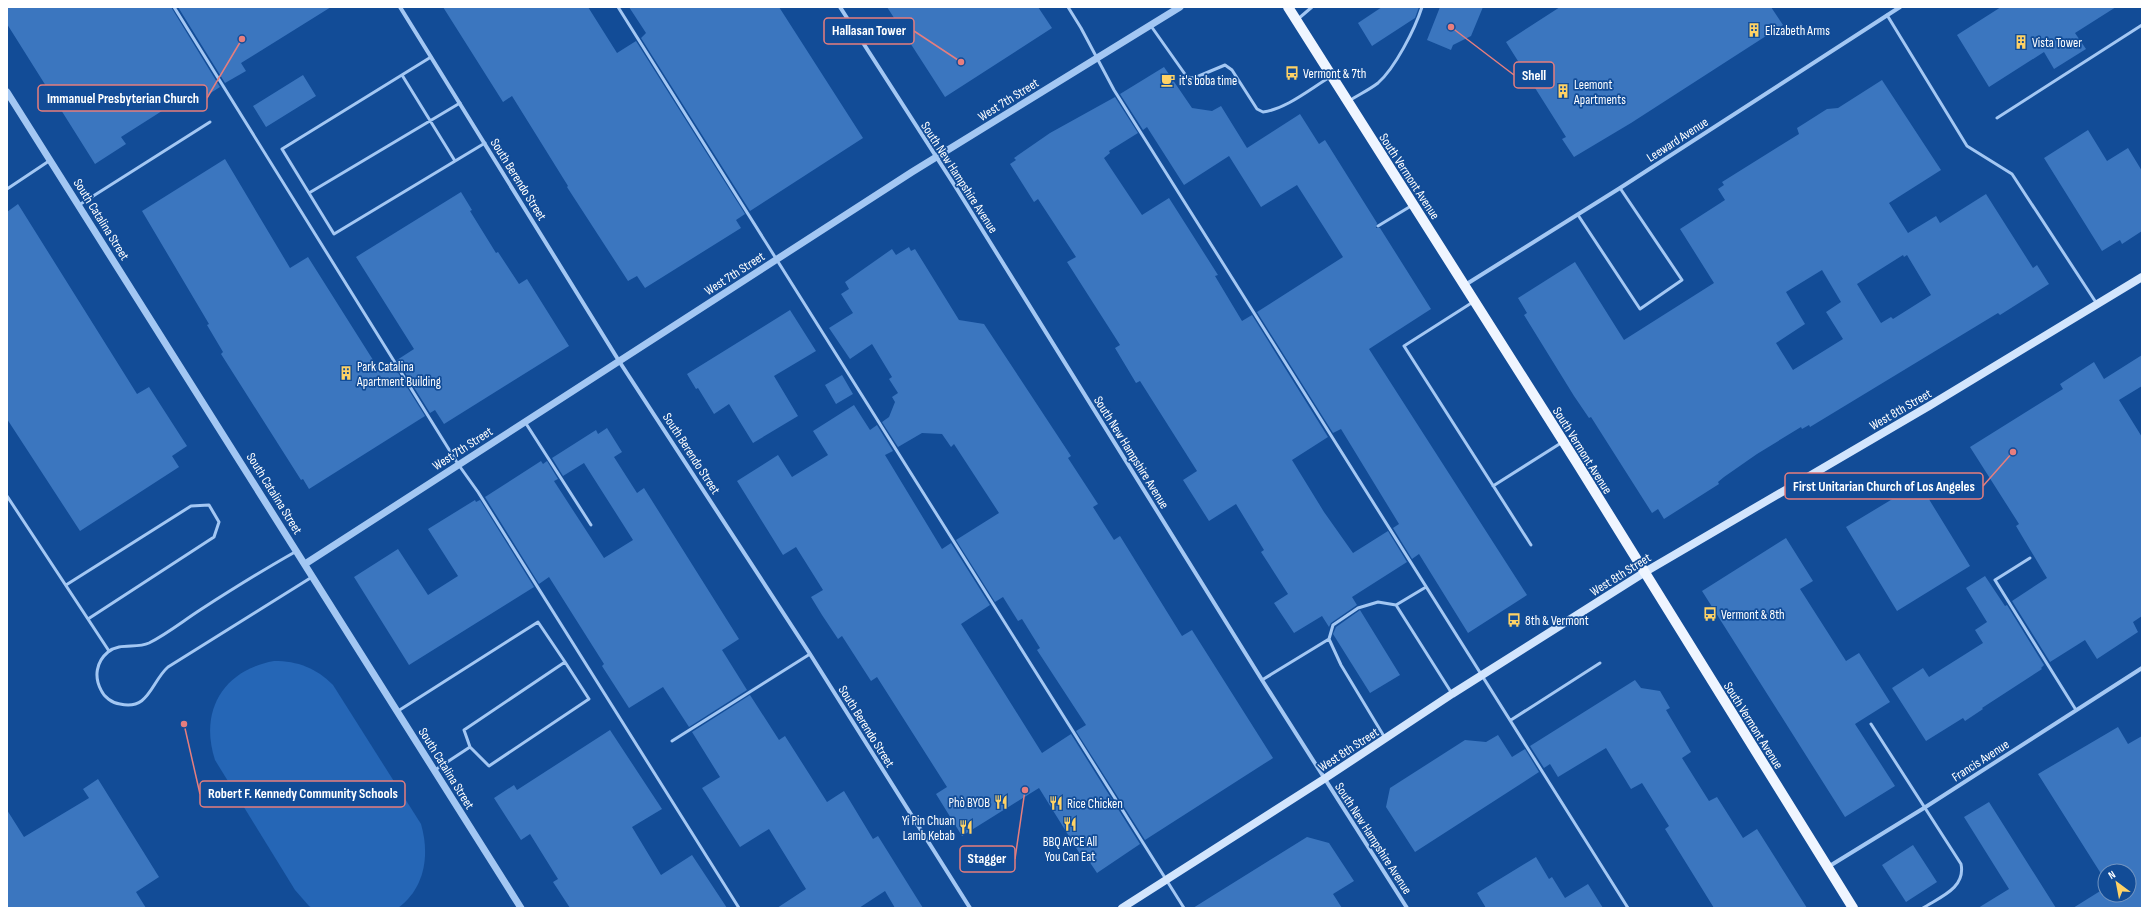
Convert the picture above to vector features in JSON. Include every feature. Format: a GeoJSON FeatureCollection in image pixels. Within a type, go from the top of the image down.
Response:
{"type":"FeatureCollection","features":[{"type":"Feature","properties":{"kind":"main road","name":"South Vermont Avenue"},"geometry":{"type":"LineString","coordinates":[[1288,7],[1645,572],[1853,908]]}},
{"type":"Feature","properties":{"kind":"main road","name":"West 8th Street"},"geometry":{"type":"LineString","coordinates":[[1122,908],[1386,739],[1452,694],[1645,572],[1930,406],[2142,277]]}},
{"type":"Feature","properties":{"kind":"street","name":"South Berendo Street"},"geometry":{"type":"LineString","coordinates":[[400,7],[620,361],[810,654],[970,908]]}},
{"type":"Feature","properties":{"kind":"street","name":"South New Hampshire Avenue"},"geometry":{"type":"LineString","coordinates":[[840,7],[937,158],[1324,779],[1407,908]]}},
{"type":"Feature","properties":{"kind":"street","name":"West 7th Street"},"geometry":{"type":"LineString","coordinates":[[305,564],[912,172],[1180,7]]}},
{"type":"Feature","properties":{"kind":"street","name":"Leeward Avenue"},"geometry":{"type":"LineString","coordinates":[[1464,286],[1578,215],[1900,7]]}},
{"type":"Feature","properties":{"kind":"street","name":"South Catalina Street"},"geometry":{"type":"LineString","coordinates":[[7,92],[521,908]]}},
{"type":"Feature","properties":{"kind":"street","name":"Francis Avenue"},"geometry":{"type":"LineString","coordinates":[[1827,867],[1924,808],[2142,668]]}},
{"type":"Feature","properties":{"kind":"lane"},"geometry":{"type":"LineString","coordinates":[[174,7],[458,464],[478,492],[739,908]]}},
{"type":"Feature","properties":{"kind":"lane"},"geometry":{"type":"LineString","coordinates":[[618,7],[1184,908]]}},
{"type":"Feature","properties":{"kind":"lane"},"geometry":{"type":"LineString","coordinates":[[1068,7],[1114,90],[1628,908]]}},
{"type":"Feature","properties":{"kind":"lane"},"geometry":{"type":"LineString","coordinates":[[1296,20],[1312,7]]}},
{"type":"Feature","properties":{"kind":"lane"},"geometry":{"type":"LineString","coordinates":[[1347,102],[1378,83],[1390,68],[1422,7]]}},
{"type":"Feature","properties":{"kind":"lane"},"geometry":{"type":"LineString","coordinates":[[1887,15],[1967,146],[2012,174],[2098,305]]}},
{"type":"Feature","properties":{"kind":"lane"},"geometry":{"type":"LineString","coordinates":[[1997,118],[2142,24]]}},
{"type":"Feature","properties":{"kind":"lane"},"geometry":{"type":"LineString","coordinates":[[1151,26],[1187,77],[1194,78],[1225,65],[1232,70],[1257,109],[1263,112],[1270,111],[1296,98],[1331,76]]}},
{"type":"Feature","properties":{"kind":"lane"},"geometry":{"type":"LineString","coordinates":[[431,57],[282,149],[334,234],[485,143]]}},
{"type":"Feature","properties":{"kind":"lane"},"geometry":{"type":"LineString","coordinates":[[402,75],[455,161]]}},
{"type":"Feature","properties":{"kind":"lane"},"geometry":{"type":"LineString","coordinates":[[309,193],[460,103]]}},
{"type":"Feature","properties":{"kind":"lane"},"geometry":{"type":"LineString","coordinates":[[79,205],[210,122]]}},
{"type":"Feature","properties":{"kind":"lane"},"geometry":{"type":"LineString","coordinates":[[7,188],[51,160]]}},
{"type":"Feature","properties":{"kind":"lane"},"geometry":{"type":"LineString","coordinates":[[1578,215],[1640,309],[1682,280],[1620,188]]}},
{"type":"Feature","properties":{"kind":"lane"},"geometry":{"type":"LineString","coordinates":[[1378,226],[1413,205]]}},
{"type":"Feature","properties":{"kind":"lane"},"geometry":{"type":"LineString","coordinates":[[1474,301],[1404,346],[1531,545]]}},
{"type":"Feature","properties":{"kind":"lane"},"geometry":{"type":"LineString","coordinates":[[524,422],[592,525]]}},
{"type":"Feature","properties":{"kind":"lane"},"geometry":{"type":"LineString","coordinates":[[1493,486],[1563,442]]}},
{"type":"Feature","properties":{"kind":"lane"},"geometry":{"type":"LineString","coordinates":[[7,496],[109,651]]}},
{"type":"Feature","properties":{"kind":"lane"},"geometry":{"type":"LineString","coordinates":[[66,585],[191,506],[209,505],[219,522],[214,537],[88,619]]}},
{"type":"Feature","properties":{"kind":"lane"},"geometry":{"type":"LineString","coordinates":[[297,551],[250,578],[147,644],[118,646],[109,651],[98,666],[97,676],[102,693],[118,704],[127,706],[144,700],[152,692],[160,674],[168,667],[313,576]]}},
{"type":"Feature","properties":{"kind":"lane"},"geometry":{"type":"LineString","coordinates":[[2030,558],[1995,580],[2076,710]]}},
{"type":"Feature","properties":{"kind":"lane"},"geometry":{"type":"LineString","coordinates":[[1386,739],[1341,665],[1329,639],[1333,625],[1358,608],[1378,602],[1396,605],[1426,587]]}},
{"type":"Feature","properties":{"kind":"lane"},"geometry":{"type":"LineString","coordinates":[[1396,605],[1452,694]]}},
{"type":"Feature","properties":{"kind":"lane"},"geometry":{"type":"LineString","coordinates":[[398,712],[538,622],[565,662],[589,699],[489,766],[470,747],[464,730],[565,662]]}},
{"type":"Feature","properties":{"kind":"lane"},"geometry":{"type":"LineString","coordinates":[[1262,680],[1329,639]]}},
{"type":"Feature","properties":{"kind":"lane"},"geometry":{"type":"LineString","coordinates":[[672,741],[810,654]]}},
{"type":"Feature","properties":{"kind":"lane"},"geometry":{"type":"LineString","coordinates":[[1510,720],[1600,663]]}},
{"type":"Feature","properties":{"kind":"lane"},"geometry":{"type":"LineString","coordinates":[[1871,724],[1960,864],[1962,870],[1958,884],[1923,908]]}},
{"type":"Feature","properties":{"kind":"lane"},"geometry":{"type":"LineString","coordinates":[[434,770],[470,747]]}},
{"type":"Feature","properties":{"kind":"shaded area"},"geometry":{"type":"Polygon","coordinates":[[[274,661],[299,664],[320,674],[333,685],[421,824],[424,836],[425,859],[420,881],[407,900],[398,908],[312,908],[309,906],[295,890],[215,760],[211,742],[210,725],[213,710],[219,696],[229,683],[241,673],[256,666],[274,661]]]}},
{"type":"Feature","properties":{"kind":"building"},"geometry":{"type":"Polygon","coordinates":[[[7,7],[171,7],[220,87],[190,106],[184,97],[121,137],[126,144],[95,164],[7,24],[7,7]]]}},
{"type":"Feature","properties":{"kind":"building"},"geometry":{"type":"Polygon","coordinates":[[[178,7],[331,7],[241,63],[246,71],[225,83],[178,7]]]}},
{"type":"Feature","properties":{"kind":"building"},"geometry":{"type":"Polygon","coordinates":[[[443,7],[588,7],[617,53],[636,41],[745,214],[736,220],[741,228],[645,288],[637,276],[628,281],[567,187],[568,186],[512,96],[503,102],[443,7]]]}},
{"type":"Feature","properties":{"kind":"building"},"geometry":{"type":"Polygon","coordinates":[[[629,7],[779,7],[863,138],[750,211],[641,38],[646,33],[629,7]]]}},
{"type":"Feature","properties":{"kind":"building"},"geometry":{"type":"Polygon","coordinates":[[[887,7],[1038,7],[1052,28],[945,97],[887,7]]]}},
{"type":"Feature","properties":{"kind":"building"},"geometry":{"type":"Polygon","coordinates":[[[1382,7],[1419,7],[1415,18],[1372,46],[1358,23],[1382,7]]]}},
{"type":"Feature","properties":{"kind":"building"},"geometry":{"type":"Polygon","coordinates":[[[1440,7],[1483,7],[1471,36],[1453,45],[1451,50],[1427,40],[1440,7]]]}},
{"type":"Feature","properties":{"kind":"building"},"geometry":{"type":"Polygon","coordinates":[[[1560,7],[1771,7],[1783,25],[1631,123],[1574,157],[1562,139],[1566,137],[1506,42],[1560,7]]]}},
{"type":"Feature","properties":{"kind":"building","name":"Vista Tower"},"geometry":{"type":"Polygon","coordinates":[[[2001,7],[2116,7],[2075,33],[2086,49],[2054,69],[2044,52],[1989,87],[1957,35],[2001,7]]]}},
{"type":"Feature","properties":{"kind":"building"},"geometry":{"type":"Polygon","coordinates":[[[1164,67],[1192,108],[1212,111],[1221,106],[1247,148],[1300,114],[1319,144],[1325,140],[1377,223],[1376,228],[1380,228],[1431,309],[1369,349],[1527,595],[1468,633],[1419,554],[1412,559],[1393,528],[1399,524],[1341,429],[1333,433],[1257,312],[1343,257],[1297,185],[1261,207],[1229,156],[1184,185],[1147,127],[1143,130],[1120,94],[1164,67]]]}},
{"type":"Feature","properties":{"kind":"building"},"geometry":{"type":"Polygon","coordinates":[[[303,75],[316,96],[266,127],[253,106],[303,75]]]}},
{"type":"Feature","properties":{"kind":"building"},"geometry":{"type":"Polygon","coordinates":[[[1882,80],[1941,170],[1889,203],[1908,233],[1936,216],[1940,223],[1986,194],[2033,268],[2037,265],[2049,284],[2000,315],[1998,313],[1810,427],[1809,425],[1802,429],[1801,427],[1757,454],[1724,477],[1718,482],[1719,484],[1664,519],[1658,509],[1652,513],[1591,417],[1589,418],[1574,396],[1524,315],[1527,313],[1518,298],[1575,262],[1624,340],[1714,283],[1680,229],[1725,200],[1718,189],[1724,185],[1722,182],[1799,134],[1797,128],[1827,109],[1838,108],[1882,80]],[[1903,255],[1857,284],[1881,323],[1891,317],[1893,319],[1931,295],[1907,255],[1904,257],[1903,255]],[[1822,270],[1786,292],[1805,324],[1776,343],[1793,370],[1843,339],[1826,312],[1841,302],[1822,270]]]}},
{"type":"Feature","properties":{"kind":"building"},"geometry":{"type":"Polygon","coordinates":[[[1115,97],[1138,133],[1109,151],[1110,153],[1104,158],[1142,215],[1169,198],[1218,275],[1215,276],[1242,321],[1252,315],[1328,437],[1292,460],[1324,512],[1353,553],[1388,531],[1407,562],[1352,597],[1357,605],[1331,623],[1329,627],[1322,616],[1294,633],[1274,603],[1288,594],[1261,552],[1264,550],[1236,504],[1209,521],[1183,480],[1197,471],[1140,381],[1136,383],[1115,348],[1120,345],[1067,262],[1076,257],[1038,199],[1034,202],[1010,164],[1016,160],[1014,158],[1050,133],[1115,97]]]}},
{"type":"Feature","properties":{"kind":"building"},"geometry":{"type":"Polygon","coordinates":[[[2088,130],[2107,161],[2128,148],[2142,171],[2142,231],[2122,244],[2120,240],[2102,251],[2044,158],[2088,130]]]}},
{"type":"Feature","properties":{"kind":"building"},"geometry":{"type":"Polygon","coordinates":[[[225,159],[290,268],[308,257],[380,371],[392,363],[425,416],[309,489],[303,479],[301,480],[221,354],[223,352],[207,325],[209,324],[142,211],[225,159]]]}},
{"type":"Feature","properties":{"kind":"building"},"geometry":{"type":"Polygon","coordinates":[[[461,192],[472,210],[470,211],[496,253],[498,252],[519,284],[527,279],[569,346],[444,424],[435,410],[430,413],[397,360],[414,349],[356,257],[461,192]]]}},
{"type":"Feature","properties":{"kind":"building"},"geometry":{"type":"Polygon","coordinates":[[[18,204],[137,394],[149,387],[187,446],[172,456],[179,467],[80,531],[7,419],[7,212],[18,204]]]}},
{"type":"Feature","properties":{"kind":"building"},"geometry":{"type":"Polygon","coordinates":[[[909,247],[911,251],[915,249],[959,320],[984,324],[1071,456],[1068,458],[1098,504],[1093,507],[1114,540],[1120,536],[1182,636],[1192,630],[1273,758],[1145,840],[1076,731],[1086,725],[1037,650],[1040,648],[1022,619],[1018,621],[1003,597],[995,602],[956,540],[999,513],[954,444],[951,447],[942,434],[922,433],[898,447],[882,422],[889,417],[895,402],[892,397],[898,393],[889,379],[892,377],[872,344],[850,359],[829,328],[853,313],[841,294],[849,289],[845,282],[892,249],[896,255],[909,247]]]}},
{"type":"Feature","properties":{"kind":"building"},"geometry":{"type":"Polygon","coordinates":[[[790,310],[816,351],[774,376],[798,416],[753,443],[729,404],[714,414],[698,388],[696,389],[687,374],[790,310]]]}},
{"type":"Feature","properties":{"kind":"building"},"geometry":{"type":"Polygon","coordinates":[[[2142,355],[2142,386],[2119,400],[2142,437],[2142,616],[2133,622],[2138,632],[2097,659],[2085,640],[2050,662],[2012,601],[2047,578],[2016,526],[2019,524],[1970,447],[2063,389],[2060,384],[2094,362],[2104,379],[2142,355]]]}},
{"type":"Feature","properties":{"kind":"building"},"geometry":{"type":"Polygon","coordinates":[[[842,375],[853,394],[836,404],[825,385],[842,375]]]}},
{"type":"Feature","properties":{"kind":"building"},"geometry":{"type":"Polygon","coordinates":[[[854,405],[870,430],[877,425],[893,451],[885,455],[942,549],[951,543],[990,605],[961,624],[1042,753],[1071,734],[1140,844],[1097,873],[1085,855],[1080,854],[1039,788],[962,836],[936,794],[947,787],[877,677],[871,681],[842,636],[838,639],[811,597],[823,590],[796,547],[783,555],[737,481],[778,455],[792,477],[828,455],[813,431],[854,405]]]}},
{"type":"Feature","properties":{"kind":"building"},"geometry":{"type":"Polygon","coordinates":[[[607,428],[622,452],[614,457],[637,493],[644,488],[739,639],[722,650],[747,690],[689,727],[663,687],[629,708],[602,666],[604,664],[549,577],[539,584],[485,497],[541,461],[543,464],[547,461],[558,479],[554,481],[604,558],[633,540],[584,463],[563,476],[552,458],[596,430],[598,434],[607,428]]]}},
{"type":"Feature","properties":{"kind":"building"},"geometry":{"type":"Polygon","coordinates":[[[1919,483],[1970,566],[1897,611],[1846,527],[1919,483]]]}},
{"type":"Feature","properties":{"kind":"building"},"geometry":{"type":"Polygon","coordinates":[[[475,500],[476,502],[480,500],[534,587],[409,665],[354,577],[398,549],[428,595],[458,576],[428,529],[475,500]]]}},
{"type":"Feature","properties":{"kind":"building"},"geometry":{"type":"Polygon","coordinates":[[[1786,538],[1813,581],[1800,589],[1846,661],[1859,653],[1890,702],[1855,724],[1895,786],[1845,817],[1702,591],[1786,538]]]}},
{"type":"Feature","properties":{"kind":"building"},"geometry":{"type":"Polygon","coordinates":[[[1985,576],[2005,606],[2007,605],[2044,665],[2041,668],[2042,669],[1982,708],[1983,709],[1965,721],[1963,718],[1926,741],[1892,688],[1923,668],[1929,677],[1983,643],[1975,630],[1987,622],[1966,588],[1985,576]]]}},
{"type":"Feature","properties":{"kind":"building"},"geometry":{"type":"Polygon","coordinates":[[[1360,610],[1400,675],[1370,693],[1333,634],[1336,627],[1360,610]]]}},
{"type":"Feature","properties":{"kind":"building"},"geometry":{"type":"Polygon","coordinates":[[[1635,680],[1641,688],[1660,691],[1670,708],[1666,710],[1691,752],[1682,758],[1709,801],[1717,797],[1743,838],[1757,829],[1807,908],[1714,908],[1665,829],[1669,826],[1642,783],[1631,789],[1606,748],[1558,777],[1550,764],[1544,768],[1530,746],[1635,680]]]}},
{"type":"Feature","properties":{"kind":"building"},"geometry":{"type":"Polygon","coordinates":[[[750,695],[779,740],[785,736],[827,802],[844,791],[873,839],[878,836],[923,908],[895,908],[885,891],[859,908],[777,908],[806,889],[769,829],[740,847],[702,788],[720,777],[692,732],[750,695]]]}},
{"type":"Feature","properties":{"kind":"building"},"geometry":{"type":"Polygon","coordinates":[[[2118,727],[2128,744],[2142,736],[2142,908],[2073,908],[2097,893],[2097,903],[2137,903],[2137,863],[2097,863],[2097,867],[2038,774],[2118,727]]]}},
{"type":"Feature","properties":{"kind":"building"},"geometry":{"type":"Polygon","coordinates":[[[610,730],[662,809],[632,827],[661,875],[692,855],[727,908],[570,908],[553,882],[558,879],[530,834],[521,840],[494,798],[514,785],[517,790],[610,730]]]}},
{"type":"Feature","properties":{"kind":"building"},"geometry":{"type":"Polygon","coordinates":[[[1498,735],[1512,757],[1525,749],[1539,772],[1415,852],[1386,807],[1390,788],[1465,740],[1486,742],[1498,735]]]}},
{"type":"Feature","properties":{"kind":"building"},"geometry":{"type":"Polygon","coordinates":[[[98,779],[159,877],[136,892],[146,908],[7,908],[7,810],[24,837],[89,798],[83,789],[98,779]]]}},
{"type":"Feature","properties":{"kind":"building"},"geometry":{"type":"Polygon","coordinates":[[[1989,802],[2056,908],[1978,908],[2009,889],[1964,817],[1989,802]]]}},
{"type":"Feature","properties":{"kind":"building"},"geometry":{"type":"Polygon","coordinates":[[[1307,837],[1329,843],[1354,881],[1333,894],[1342,908],[1193,908],[1307,837]]]}},
{"type":"Feature","properties":{"kind":"building"},"geometry":{"type":"Polygon","coordinates":[[[1913,845],[1937,882],[1906,902],[1882,865],[1913,845]]]}},
{"type":"Feature","properties":{"kind":"building"},"geometry":{"type":"Polygon","coordinates":[[[1536,857],[1549,879],[1552,877],[1565,898],[1588,884],[1603,908],[1486,908],[1477,893],[1536,857]]]}},
{"type":"Feature","properties":{"kind":"place","name":"Shell"},"geometry":{"type":"Point","coordinates":[1451,27]}},
{"type":"Feature","properties":{"kind":"place","name":"Elizabeth Arms"},"geometry":{"type":"Point","coordinates":[1754,30]}},
{"type":"Feature","properties":{"kind":"place","name":"Immanuel Presbyterian Church"},"geometry":{"type":"Point","coordinates":[242,39]}},
{"type":"Feature","properties":{"kind":"place","name":"Vista Tower"},"geometry":{"type":"Point","coordinates":[2021,42]}},
{"type":"Feature","properties":{"kind":"place","name":"Hallasan Tower"},"geometry":{"type":"Point","coordinates":[961,62]}},
{"type":"Feature","properties":{"kind":"place","name":"Vermont & 7th"},"geometry":{"type":"Point","coordinates":[1292,73]}},
{"type":"Feature","properties":{"kind":"place","name":"it's boba time"},"geometry":{"type":"Point","coordinates":[1168,80]}},
{"type":"Feature","properties":{"kind":"place","name":"Leemont Apartments"},"geometry":{"type":"Point","coordinates":[1563,91]}},
{"type":"Feature","properties":{"kind":"place","name":"Park Catalina Apartment Building"},"geometry":{"type":"Point","coordinates":[346,373]}},
{"type":"Feature","properties":{"kind":"place","name":"First Unitarian Church of Los Angeles"},"geometry":{"type":"Point","coordinates":[2013,452]}},
{"type":"Feature","properties":{"kind":"place","name":"Vermont & 8th"},"geometry":{"type":"Point","coordinates":[1710,614]}},
{"type":"Feature","properties":{"kind":"place","name":"8th & Vermont"},"geometry":{"type":"Point","coordinates":[1514,620]}},
{"type":"Feature","properties":{"kind":"place","name":"Robert F. Kennedy Community Schools"},"geometry":{"type":"Point","coordinates":[184,724]}},
{"type":"Feature","properties":{"kind":"place","name":"Stagger"},"geometry":{"type":"Point","coordinates":[1025,790]}},
{"type":"Feature","properties":{"kind":"place","name":"Phò BYOB"},"geometry":{"type":"Point","coordinates":[1001,802]}},
{"type":"Feature","properties":{"kind":"place","name":"Rice Chicken"},"geometry":{"type":"Point","coordinates":[1056,803]}},
{"type":"Feature","properties":{"kind":"place","name":"BBQ AYCE All You Can Eat"},"geometry":{"type":"Point","coordinates":[1070,824]}},
{"type":"Feature","properties":{"kind":"place","name":"Yi Pin Chuan Lamb Kebab"},"geometry":{"type":"Point","coordinates":[966,827]}}]}
